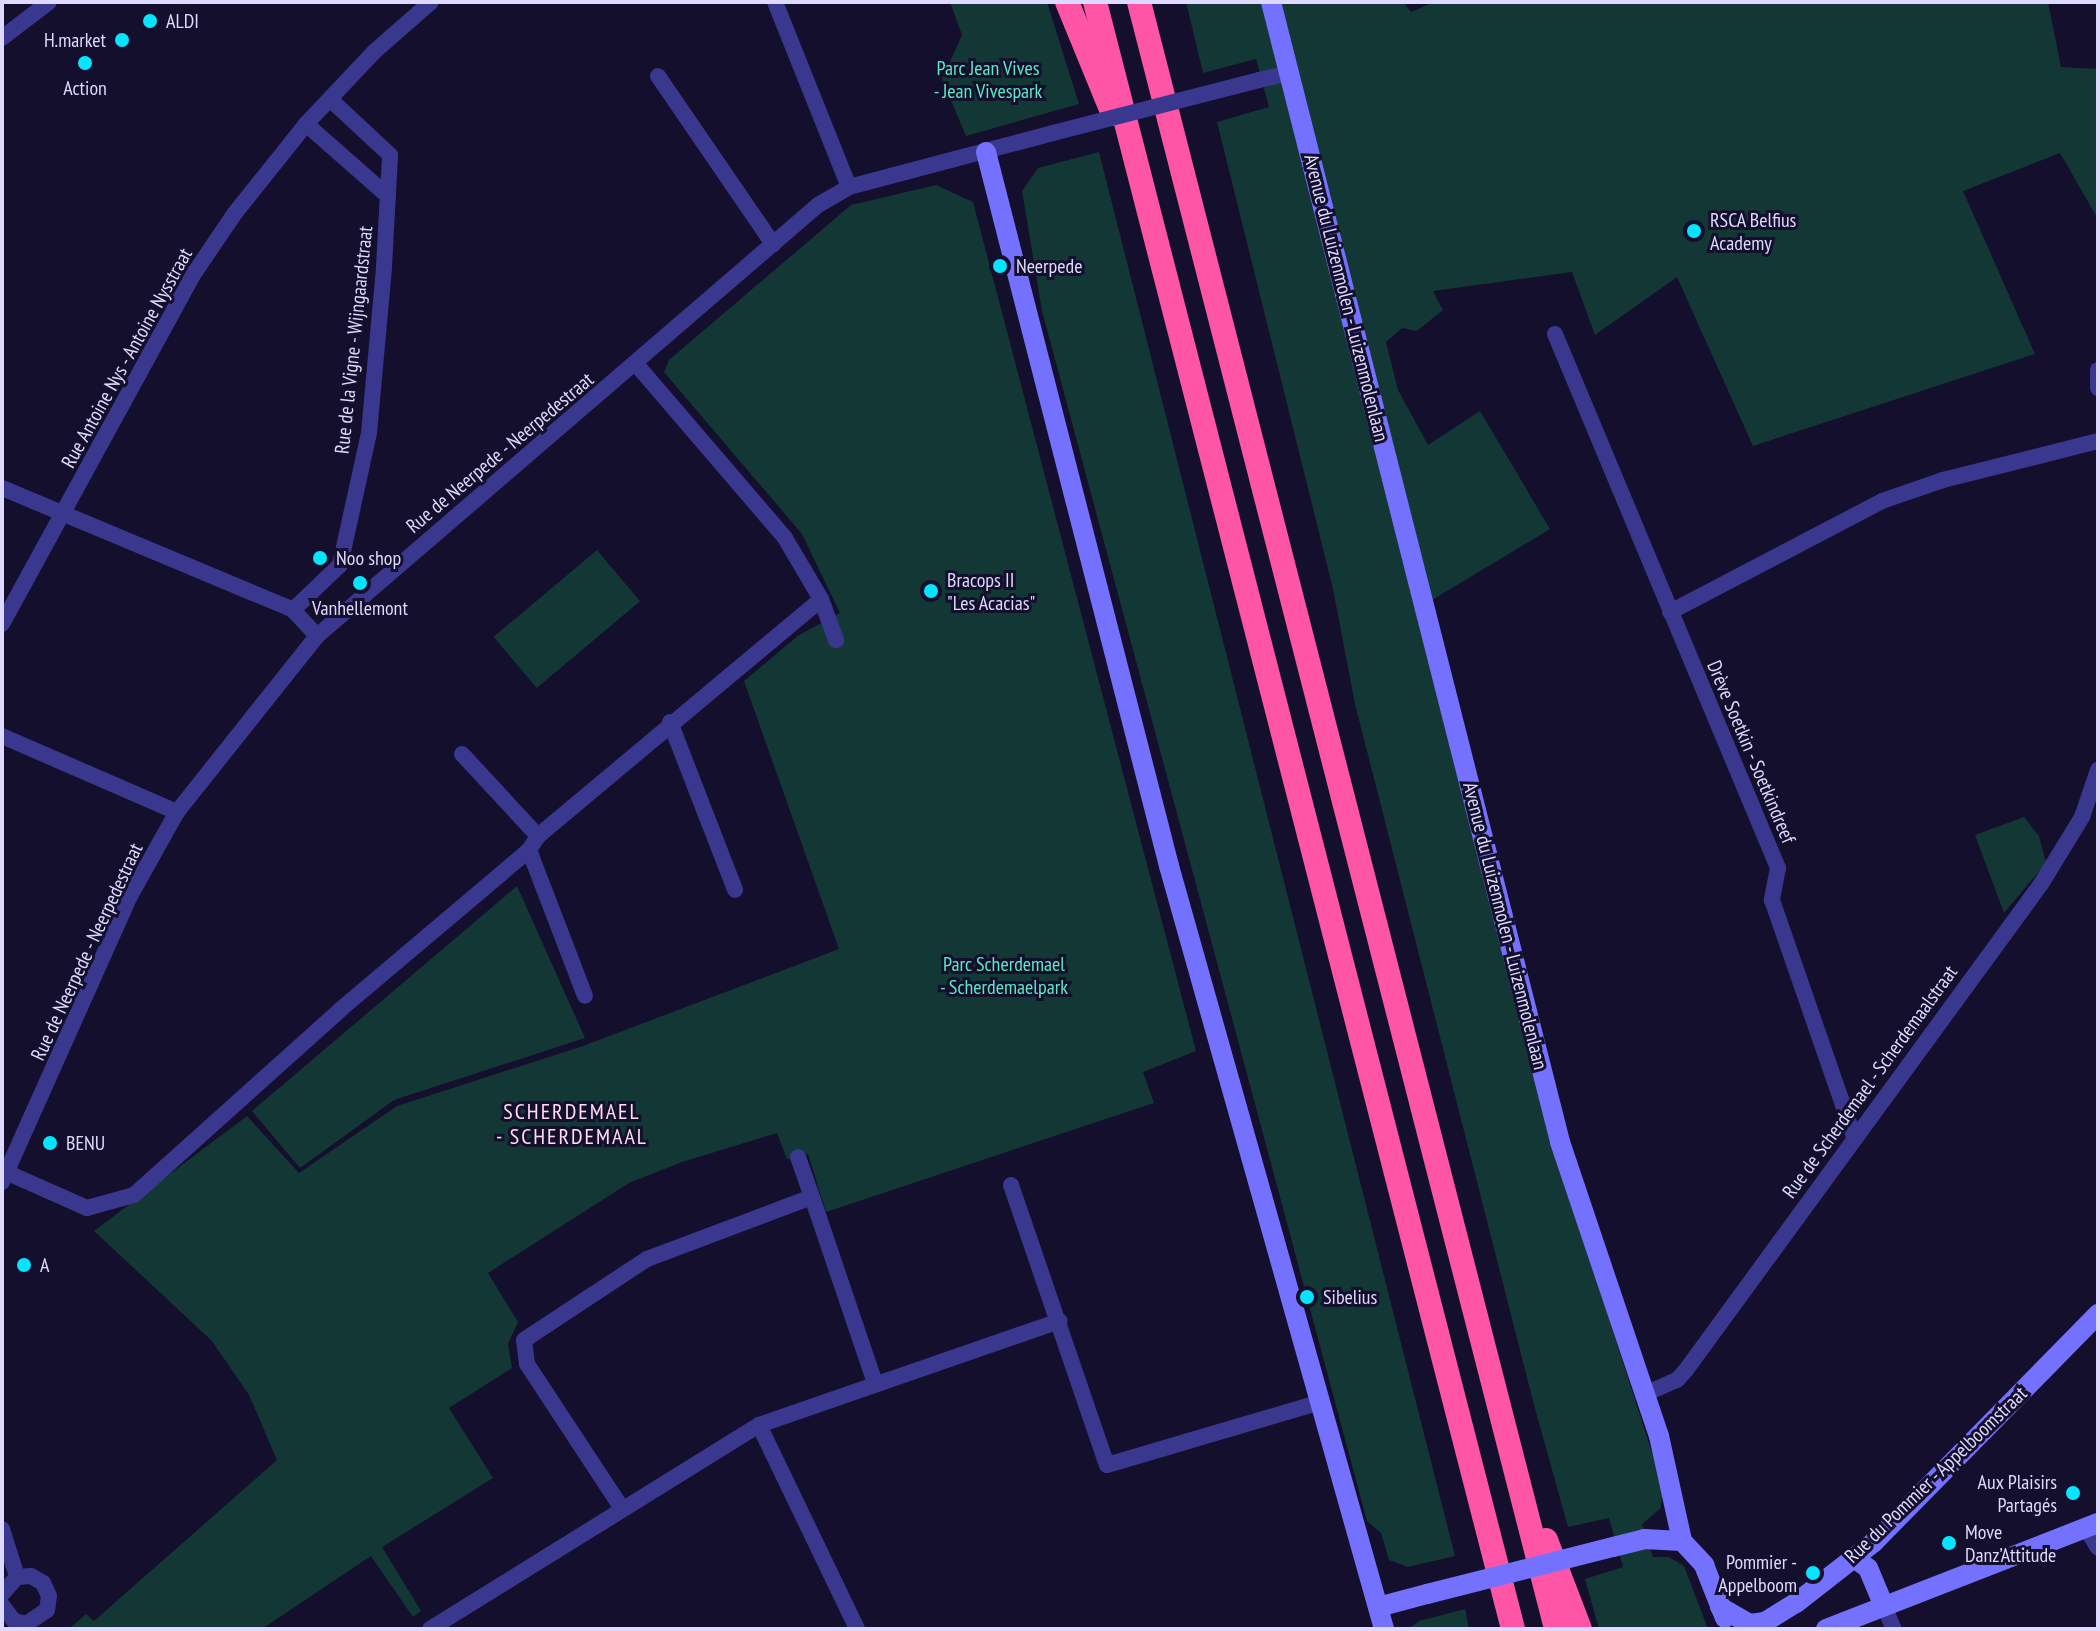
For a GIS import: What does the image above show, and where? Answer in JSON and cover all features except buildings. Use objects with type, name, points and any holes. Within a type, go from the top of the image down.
[{"type":"highway","points":[[1067,2],[1090,67],[1134,157]]},
{"type":"highway","points":[[1095,2],[1508,1624]]},
{"type":"highway","points":[[1139,2],[1556,1629]]},
{"type":"highway","points":[[1150,2],[1157,69]]},
{"type":"highway","points":[[1511,1453],[1580,1629]]},
{"type":"street","points":[[2,38],[49,2]]},
{"type":"street","name":"Rue Antoine Nys - Antoine Nysstraat","points":[[2,624],[195,272],[306,124],[431,2]]},
{"type":"street","points":[[775,2],[849,187]]},
{"type":"street","name":"Avenue du Luizenmolen - Luizenmolenlaan","points":[[1271,2],[1560,1142],[1667,1465],[1682,1541]]},
{"type":"street","name":"Rue de Neerpede - Neerpedestraat","points":[[5,1177],[130,896],[177,812],[317,636],[773,244],[849,187],[1289,73]]},
{"type":"street","points":[[658,76],[773,244]]},
{"type":"street","name":"Rue de la Vigne - Wijngaardstraat","points":[[293,610],[340,565],[369,433],[388,196],[390,155],[330,99]]},
{"type":"street","points":[[306,124],[388,196]]},
{"type":"street","points":[[986,152],[1166,855],[1384,1629]]},
{"type":"street","name":"Drève Soetkin - Soetkindreef","points":[[1555,334],[1778,868],[1772,900],[1854,1137]]},
{"type":"street","points":[[636,364],[785,538],[821,599],[836,640]]},
{"type":"street","points":[[2098,370],[2098,388]]},
{"type":"street","points":[[1670,612],[1882,501],[1943,480],[2098,441]]},
{"type":"street","points":[[2,488],[293,610],[317,636]]},
{"type":"street","points":[[5,1177],[87,1208],[134,1195],[341,1009],[670,722],[821,599]]},
{"type":"street","points":[[670,722],[735,890]]},
{"type":"street","points":[[2,736],[177,812]]},
{"type":"street","points":[[462,754],[533,843],[585,996]]},
{"type":"street","name":"Rue de Scherdemael - Scherdemaalstraat","points":[[1645,1394],[1677,1380],[1686,1370],[2041,884],[2082,817],[2098,770]]},
{"type":"street","points":[[798,1157],[875,1383]]},
{"type":"street","points":[[1011,1185],[1107,1465],[1321,1402]]},
{"type":"street","points":[[621,1507],[527,1364],[524,1340],[647,1259],[812,1197]]},
{"type":"street","name":"Rue du Pommier - Appelboomstraat","points":[[1720,1607],[1736,1621],[1765,1622],[1854,1558],[2098,1314]]},
{"type":"street","points":[[430,1629],[621,1507],[759,1425],[1060,1321]]},
{"type":"street","points":[[759,1425],[857,1629]]},
{"type":"street","points":[[1826,1629],[2092,1525],[2098,1548]]},
{"type":"street","points":[[2,1529],[17,1577]]},
{"type":"street","points":[[1378,1607],[1644,1539],[1682,1541],[1704,1565],[1730,1629]]},
{"type":"street","points":[[1854,1558],[1868,1568],[1894,1629]]},
{"type":"street","points":[[2,1594],[17,1577],[31,1576],[43,1583],[49,1596],[47,1610],[26,1624],[3,1610]]},
{"type":"green space","name":"Parc Jean Vives - Jean Vivespark","points":[[950,2],[1047,2],[1079,104],[966,136],[942,79],[962,35]]},
{"type":"green space","points":[[1186,2],[1403,2],[1411,12],[1434,2],[2048,2],[2061,67],[2098,69],[2098,219],[2060,153],[1963,191],[2035,354],[1753,446],[1677,277],[1595,335],[1572,272],[1433,291],[1443,310],[1417,331],[1402,328],[1386,342],[1398,390],[1428,445],[1480,411],[1550,529],[1417,609],[1560,1166],[1663,1487],[1661,1508],[1642,1524],[1653,1557],[1669,1557],[1684,1566],[1708,1629],[1599,1629],[1585,1579],[1623,1567],[1609,1518],[1568,1527],[1355,704],[1333,589],[1217,122],[1269,107],[1256,59],[1203,73]]},
{"type":"green space","points":[[1099,152],[1455,1556],[1408,1567],[1389,1560],[1381,1533],[1367,1521],[1042,311],[1022,191],[1038,168]]},
{"type":"green space","name":"Parc Scherdemael - Scherdemaelpark","points":[[936,185],[973,202],[1196,1051],[1143,1072],[1154,1103],[826,1212],[808,1154],[787,1159],[777,1133],[682,1162],[629,1183],[488,1273],[518,1322],[508,1344],[512,1368],[449,1408],[493,1478],[382,1547],[421,1611],[413,1617],[371,1556],[262,1629],[69,1629],[86,1614],[94,1621],[277,1460],[249,1395],[212,1341],[94,1231],[247,1116],[299,1173],[397,1106],[583,1046],[839,949],[744,681],[799,635],[840,613],[802,534],[664,372],[669,360],[851,205]]},
{"type":"green space","points":[[597,550],[640,601],[537,688],[494,637]]},
{"type":"green space","points":[[2024,817],[2039,836],[2046,863],[2004,913],[1975,835]]},
{"type":"green space","points":[[517,886],[585,1038],[394,1100],[300,1168],[252,1111]]},
{"type":"green space","points":[[1465,1609],[1469,1629],[1408,1629],[1419,1621]]},
{"type":"place","name":"ALDI","points":[[150,21]]},
{"type":"place","name":"H.market","points":[[122,40]]},
{"type":"place","name":"Action","points":[[85,63]]},
{"type":"place","name":"RSCA Belfius Academy","points":[[1694,231]]},
{"type":"place","name":"Neerpede","points":[[1000,266]]},
{"type":"place","name":"Noo shop","points":[[320,558]]},
{"type":"place","name":"Vanhellemont","points":[[360,583]]},
{"type":"place","name":"Bracops II \"Les Acacias\"","points":[[931,591]]},
{"type":"place","name":"BENU","points":[[50,1143]]},
{"type":"place","name":"A","points":[[24,1265]]},
{"type":"place","name":"Sibelius","points":[[1307,1297]]},
{"type":"place","name":"Aux Plaisirs Partagés","points":[[2073,1493]]},
{"type":"place","name":"Move Danz’Attitude","points":[[1949,1543]]},
{"type":"place","name":"Pommier - Appelboom","points":[[1813,1573]]},
{"type":"district","name":"SCHERDEMAEL - SCHERDEMAAL","points":[[572,1124]]}]
